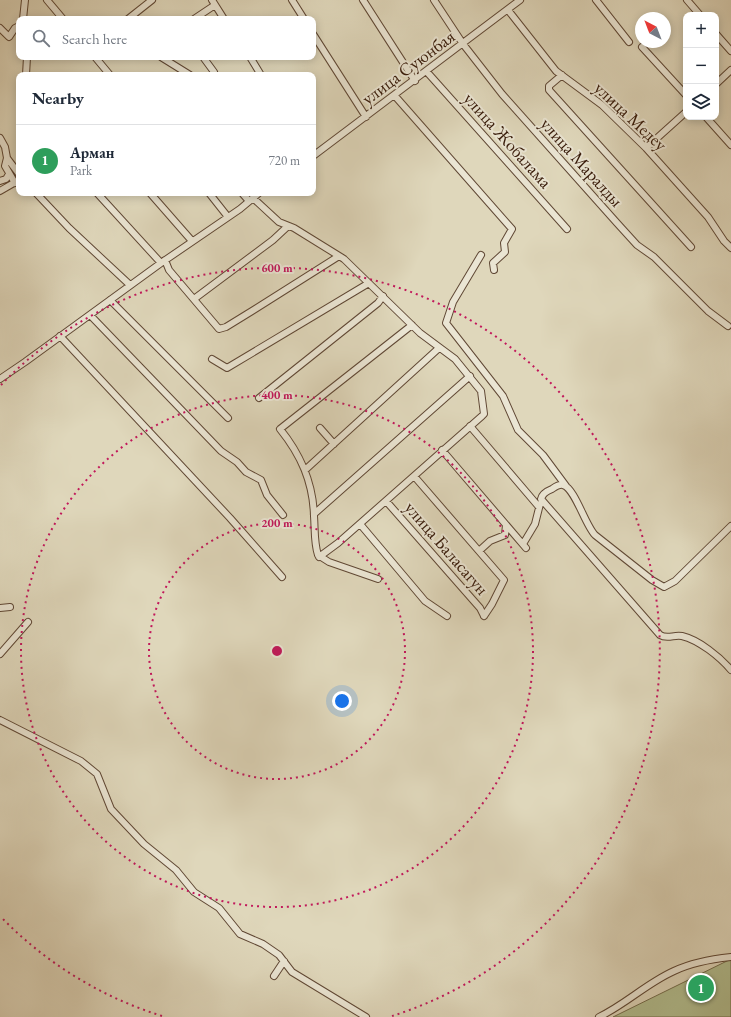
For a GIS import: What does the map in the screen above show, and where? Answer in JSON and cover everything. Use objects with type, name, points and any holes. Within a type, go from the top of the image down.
[{"type":"street","points":[[23,16],[25,0]]},
{"type":"street","points":[[47,0],[60,16]]},
{"type":"street","points":[[132,16],[152,0]]},
{"type":"street","points":[[292,0],[302,16]]},
{"type":"street","points":[[363,0],[415,81]]},
{"type":"street","name":"улица Маралды","points":[[434,0],[463,44],[502,94],[631,239],[654,257],[708,312],[728,326]]},
{"type":"street","points":[[596,0],[629,42]]},
{"type":"street","points":[[687,0],[697,12]]},
{"type":"street","name":"улица Суюнбая","points":[[316,154],[427,72],[508,10],[517,1]]},
{"type":"street","points":[[197,16],[213,2],[222,16]]},
{"type":"street","name":"улица Медеу","points":[[508,10],[543,56],[562,75],[602,105],[646,148],[708,217],[724,241],[731,248]]},
{"type":"street","points":[[0,28],[9,37],[16,28]]},
{"type":"street","points":[[719,37],[731,50]]},
{"type":"street","points":[[316,39],[366,117]]},
{"type":"street","points":[[644,48],[683,92]]},
{"type":"street","points":[[26,60],[26,72]]},
{"type":"street","points":[[98,60],[108,72]]},
{"type":"street","points":[[166,60],[185,72]]},
{"type":"street","points":[[205,60],[213,72]]},
{"type":"street","points":[[252,60],[259,72]]},
{"type":"street","points":[[719,81],[731,70]]},
{"type":"street","name":"улица Жобалама","points":[[427,72],[566,229]]},
{"type":"street","points":[[562,75],[549,86],[549,90],[691,247]]},
{"type":"street","points":[[395,96],[512,229],[504,243],[505,252],[493,263],[494,270]]},
{"type":"street","points":[[646,148],[683,115]]},
{"type":"street","points":[[709,120],[731,145]]},
{"type":"street","points":[[0,138],[5,147],[7,158],[5,166],[9,174],[16,180]]},
{"type":"street","points":[[7,158],[16,170]]},
{"type":"street","points":[[0,181],[6,179],[9,174]]},
{"type":"street","points":[[0,190],[16,182]]},
{"type":"street","points":[[39,196],[69,228],[130,285]]},
{"type":"street","points":[[100,196],[163,261],[219,328],[226,326],[328,265],[339,256]]},
{"type":"street","points":[[153,196],[192,241]]},
{"type":"street","points":[[211,196],[228,217]]},
{"type":"street","points":[[246,196],[279,222],[339,256],[412,325],[439,348],[455,359],[481,391],[485,411],[484,414],[360,524],[319,556]]},
{"type":"street","points":[[0,378],[25,362],[163,261],[228,217],[255,196]]},
{"type":"street","points":[[194,299],[264,248],[288,226]]},
{"type":"street","points":[[480,255],[452,302],[446,323],[503,396],[518,430],[543,455],[571,492],[588,526],[595,535],[661,587],[668,586],[675,581],[731,526]]},
{"type":"street","points":[[212,359],[228,368],[369,283]]},
{"type":"street","points":[[259,398],[378,304],[383,296]]},
{"type":"street","points":[[110,300],[228,418]]},
{"type":"street","points":[[90,315],[221,451],[237,462],[246,472],[261,480],[267,495],[283,515]]},
{"type":"street","points":[[319,556],[315,541],[312,488],[305,470],[280,427],[412,325]]},
{"type":"street","points":[[60,336],[230,518],[282,577]]},
{"type":"street","points":[[305,470],[439,348]]},
{"type":"street","points":[[314,514],[470,376]]},
{"type":"street","points":[[470,426],[539,507]]},
{"type":"street","points":[[320,428],[334,444]]},
{"type":"street","points":[[325,434],[340,439]]},
{"type":"street","points":[[442,450],[524,546],[532,532],[540,499],[551,489],[560,485],[566,486]]},
{"type":"street","points":[[551,489],[555,472]]},
{"type":"street","points":[[414,476],[479,551],[490,541],[505,535],[506,525]]},
{"type":"street","points":[[540,499],[660,635],[666,638],[682,636],[690,639],[720,656],[731,670]]},
{"type":"street","name":"улица Баласагун","points":[[386,500],[480,608],[484,616],[504,580],[479,551]]},
{"type":"street","points":[[360,524],[425,601],[447,616]]},
{"type":"street","points":[[319,556],[351,570],[378,579]]},
{"type":"street","points":[[0,608],[10,607]]},
{"type":"street","points":[[0,654],[28,622]]},
{"type":"street","points":[[0,720],[81,761],[94,770],[102,785],[111,809],[144,844],[176,870],[194,892],[222,910],[240,934],[263,944],[279,955],[292,972],[366,1017]]},
{"type":"street","points":[[599,1017],[618,1008],[674,971],[692,964],[731,957]]},
{"type":"street","points":[[274,976],[284,961]]},
{"type":"green space","points":[[731,959],[731,1017],[613,1017]]},
{"type":"place","name":"Арман","points":[[701,988]]}]
